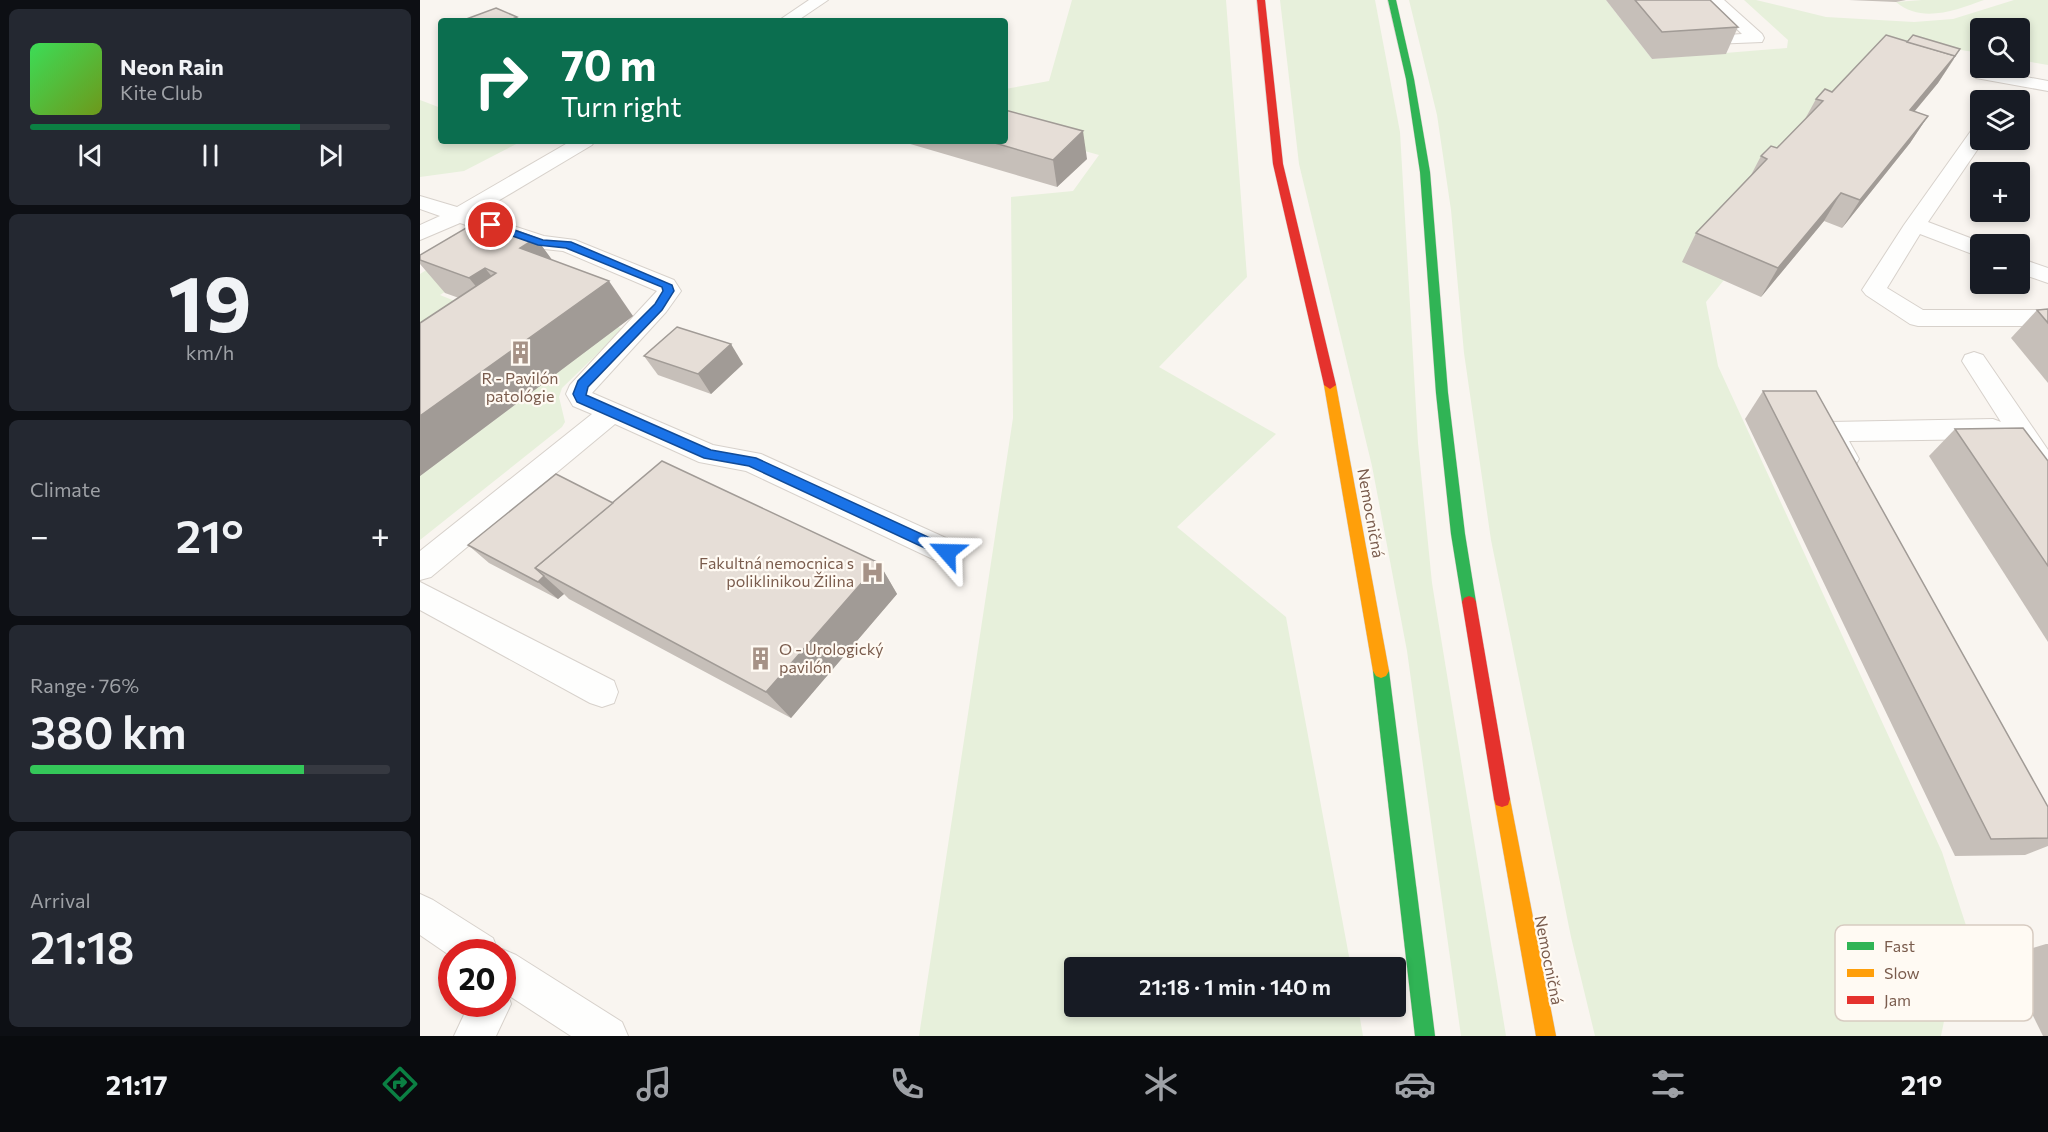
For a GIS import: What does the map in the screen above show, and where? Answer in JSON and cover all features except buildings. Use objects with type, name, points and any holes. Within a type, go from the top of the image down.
[{"type":"main road","name":"Nemocničná","points":[[1262,0],[1269,94],[1278,164],[1333,398],[1378,649],[1425,1036]]},
{"type":"main road","name":"Nemocničná","points":[[1392,0],[1410,79],[1425,172],[1442,393],[1458,534],[1487,716],[1546,1036]]},
{"type":"lane","points":[[791,18],[820,0]]},
{"type":"lane","points":[[1715,0],[1755,38],[1718,40]]},
{"type":"lane","points":[[2004,78],[2048,86]]},
{"type":"lane","points":[[420,233],[457,216],[580,144]]},
{"type":"lane","points":[[1970,146],[1915,225],[1874,290],[1918,318],[2048,318]]},
{"type":"lane","points":[[420,202],[542,243],[567,245],[666,285],[669,291],[658,307],[579,389],[582,399],[709,455],[751,461],[947,552]]},
{"type":"lane","points":[[420,244],[457,216]]},
{"type":"lane","points":[[1915,225],[1970,246]]},
{"type":"lane","points":[[2030,269],[2048,276]]},
{"type":"lane","points":[[1974,361],[2048,472]]},
{"type":"lane","points":[[420,568],[611,413]]},
{"type":"lane","points":[[1859,483],[1830,432],[2019,428]]},
{"type":"lane","points":[[420,595],[602,692]]},
{"type":"lane","points":[[420,913],[452,939]]},
{"type":"lane","points":[[516,986],[608,1036]]},
{"type":"lane","points":[[474,1036],[481,1017]]},
{"type":"green space","points":[[1072,0],[1226,0],[1247,277],[1159,367],[1276,434],[1177,527],[1286,617],[1349,957],[1064,957],[1064,1017],[1360,1017],[1363,1036],[919,1036],[1013,418],[1011,197],[1073,191],[1099,155],[1008,130],[1008,88],[1049,81]]},
{"type":"green space","points":[[1280,0],[1375,0],[1400,132],[1418,443],[1432,583],[1506,1036],[1461,1036],[1407,651],[1372,466],[1299,164]]},
{"type":"green space","points":[[1409,0],[1606,0],[1652,59],[1787,48],[1788,40],[1744,0],[1756,0],[1826,17],[1914,22],[1953,19],[2014,0],[2048,0],[2048,65],[2030,62],[2030,18],[1970,18],[1970,51],[1892,39],[1724,280],[1706,302],[1718,366],[1942,852],[1966,925],[1835,925],[1835,1021],[1944,1021],[1941,1036],[1595,1036],[1571,937],[1491,540],[1464,353],[1451,210],[1437,115]]},
{"type":"green space","points":[[1984,0],[1951,11],[1928,14],[1906,9],[1896,2]]},
{"type":"green space","points":[[420,100],[438,107],[438,144],[516,144],[464,171],[420,177]]},
{"type":"green space","points":[[475,240],[507,251],[440,295],[504,321],[420,380],[420,274]]},
{"type":"green space","points":[[618,327],[623,329],[562,388],[559,397],[565,422],[562,427],[420,540],[420,476]]},
{"type":"traffic: fast","points":[[1392,0],[1410,79],[1425,172],[1442,393],[1458,534],[1469,602]]},
{"type":"traffic: fast","points":[[1381,671],[1425,1036]]},
{"type":"traffic: slow","points":[[1330,385],[1381,671]]},
{"type":"traffic: slow","points":[[1502,799],[1546,1036]]},
{"type":"traffic: jam","points":[[1261,0],[1278,164],[1330,385]]},
{"type":"traffic: jam","points":[[1469,602],[1502,799]]},
{"type":"place","name":"R - Pavilón patológie","points":[[520,353]]},
{"type":"place","name":"Fakultná nemocnica s poliklinikou Žilina","points":[[872,572]]},
{"type":"place","name":"O - Urologický pavilón","points":[[761,658]]},
{"type":"route","points":[[491,225],[542,243],[567,245],[666,285],[669,291],[665,299],[579,389],[582,399],[709,455],[751,461],[947,552]]}]
